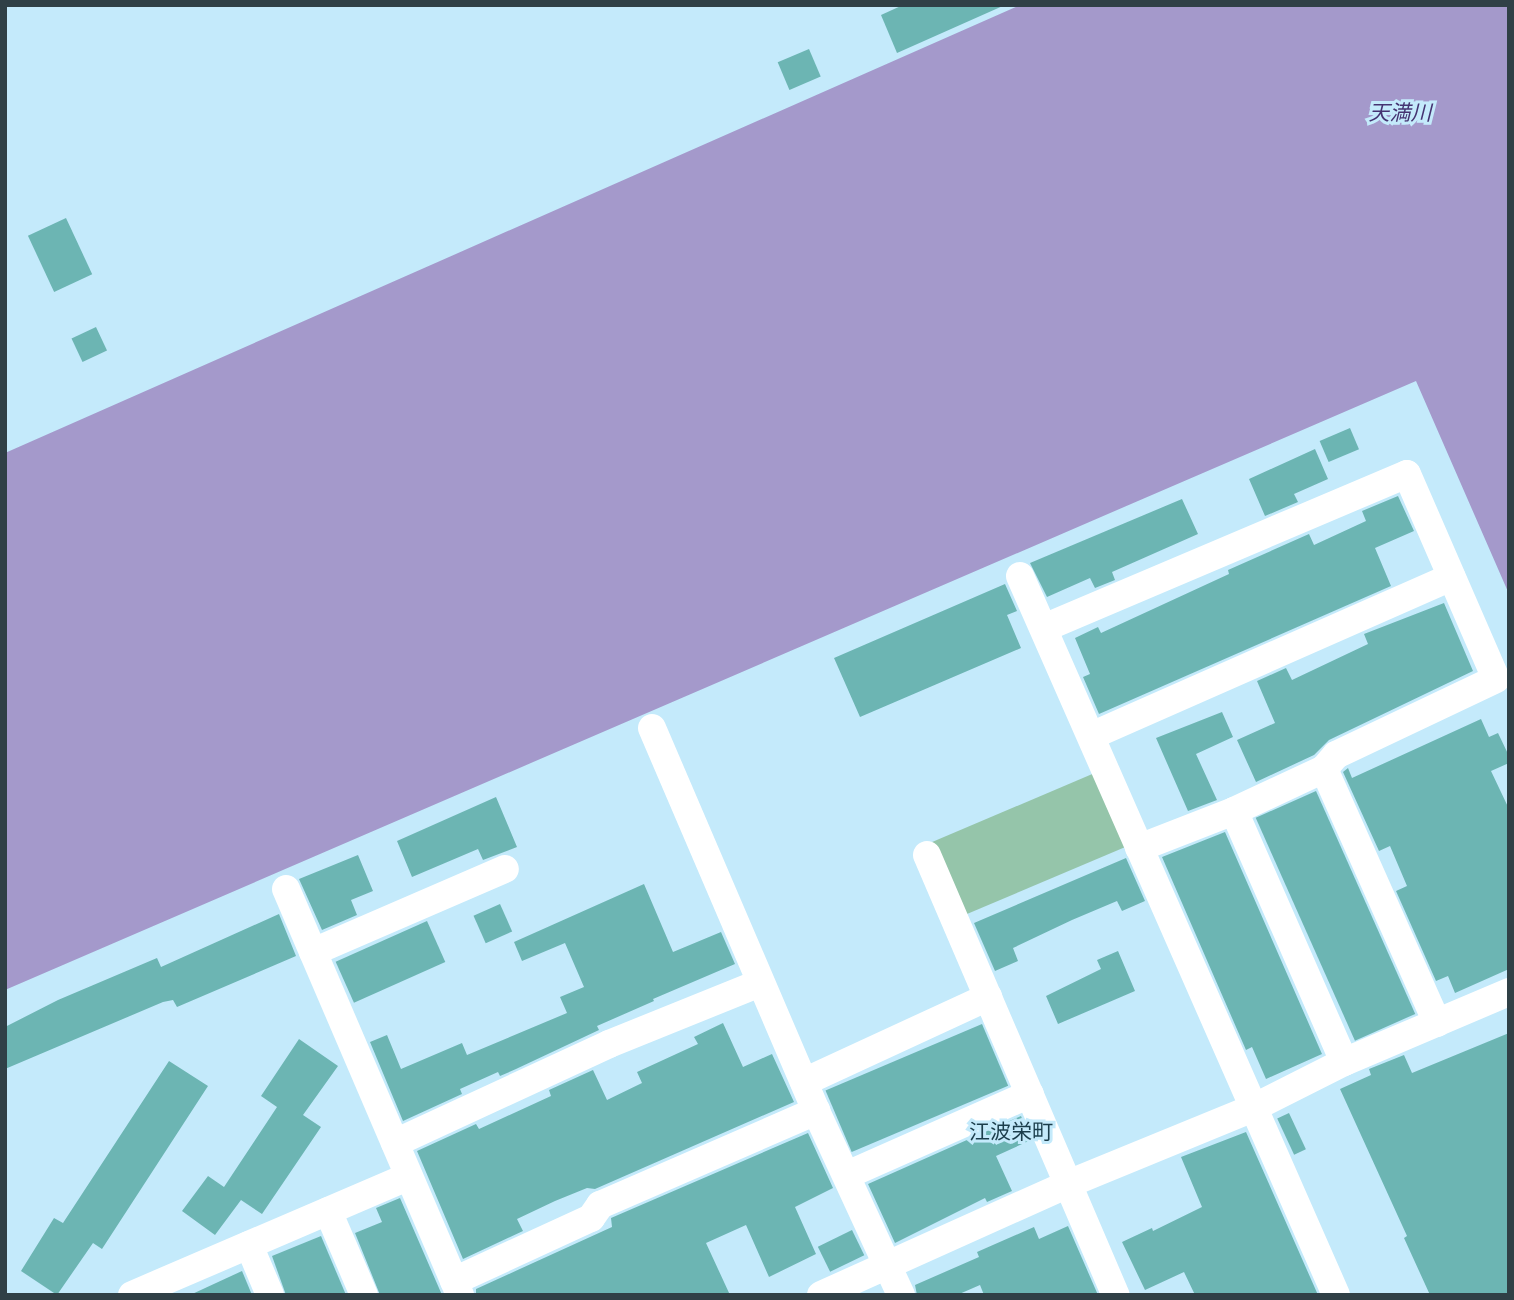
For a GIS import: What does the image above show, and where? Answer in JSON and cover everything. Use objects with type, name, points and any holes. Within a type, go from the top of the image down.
[{"type":"street","points":[[1044,628],[1408,474],[1496,679],[1336,755],[1324,769],[1234,811],[1139,848]]},
{"type":"street","points":[[1020,576],[1336,1295]]},
{"type":"street","points":[[1091,736],[1451,577]]},
{"type":"street","points":[[652,728],[816,1111],[848,1175],[901,1295]]},
{"type":"street","points":[[1324,769],[1437,1023]]},
{"type":"street","points":[[1234,811],[1344,1062]]},
{"type":"street","points":[[928,855],[1116,1295]]},
{"type":"street","points":[[313,952],[505,869]]},
{"type":"street","points":[[286,890],[457,1288],[591,1218],[600,1205],[816,1111]]},
{"type":"street","points":[[395,1143],[609,1044],[760,983]]},
{"type":"street","points":[[821,1295],[1068,1184],[1253,1108],[1344,1062],[1509,992]]},
{"type":"street","points":[[804,1082],[988,997]]},
{"type":"street","points":[[848,1175],[1030,1094]]},
{"type":"street","points":[[132,1295],[171,1287],[249,1245],[409,1176]]},
{"type":"street","points":[[328,1211],[364,1295]]},
{"type":"street","points":[[249,1245],[270,1295]]},
{"type":"green space","points":[[1097,772],[1128,846],[962,916],[930,843]]},
{"type":"water","name":"天満川","points":[[1020,5],[1509,5],[1509,594],[1416,381],[5,990],[5,453]]},
{"type":"building","points":[[903,5],[1005,5],[897,53],[881,15]]},
{"type":"building","points":[[809,49],[821,77],[789,90],[778,62]]},
{"type":"building","points":[[66,218],[92,274],[54,292],[28,236]]},
{"type":"building","points":[[96,327],[107,351],[83,362],[72,338]]},
{"type":"building","points":[[1350,428],[1359,449],[1329,462],[1320,441]]},
{"type":"building","points":[[1315,449],[1328,479],[1294,494],[1298,502],[1265,516],[1249,479]]},
{"type":"building","points":[[1398,496],[1414,531],[1375,548],[1391,586],[1099,714],[1083,677],[1090,674],[1075,638],[1098,627],[1101,633],[1229,574],[1228,570],[1309,534],[1314,545],[1366,521],[1362,511]]},
{"type":"building","points":[[1182,499],[1198,534],[1112,572],[1115,580],[1095,588],[1090,578],[1047,597],[1030,563]]},
{"type":"building","points":[[1005,584],[1017,611],[1007,615],[1021,648],[860,717],[834,658]]},
{"type":"building","points":[[1444,603],[1473,671],[1329,740],[1314,755],[1256,782],[1237,740],[1275,723],[1257,681],[1286,668],[1292,680],[1368,644],[1364,634]]},
{"type":"building","points":[[1222,712],[1233,737],[1196,754],[1217,800],[1188,811],[1156,738]]},
{"type":"building","points":[[1481,719],[1489,737],[1498,733],[1509,756],[1509,763],[1491,771],[1509,809],[1509,969],[1455,993],[1448,976],[1436,981],[1396,891],[1407,886],[1390,846],[1379,851],[1343,772],[1348,768],[1352,778]]},
{"type":"building","points":[[1316,791],[1415,1014],[1355,1041],[1256,818]]},
{"type":"building","points":[[496,797],[517,847],[483,860],[478,849],[412,877],[397,841]]},
{"type":"building","points":[[1225,832],[1322,1054],[1266,1079],[1252,1047],[1246,1050],[1162,857]]},
{"type":"building","points":[[358,855],[373,891],[351,900],[357,915],[322,930],[299,879]]},
{"type":"building","points":[[1126,858],[1145,901],[1122,911],[1117,901],[1072,920],[1013,948],[1018,961],[995,971],[974,923]]},
{"type":"building","points":[[644,884],[673,952],[721,932],[735,964],[653,999],[654,1001],[597,1026],[599,1030],[516,1069],[500,1076],[498,1072],[460,1089],[462,1094],[403,1121],[370,1042],[387,1035],[401,1069],[462,1043],[467,1055],[567,1013],[560,997],[584,987],[565,943],[522,961],[514,942]]},
{"type":"building","points":[[500,904],[512,931],[486,943],[474,916]]},
{"type":"building","points":[[279,914],[296,956],[177,1007],[173,1000],[163,1002],[5,1069],[5,1027],[58,1000],[157,958],[161,967]]},
{"type":"building","points":[[427,921],[445,962],[354,1003],[336,962]]},
{"type":"building","points":[[1118,951],[1135,991],[1058,1024],[1046,996],[1101,969],[1097,960]]},
{"type":"building","points":[[723,1023],[743,1067],[772,1054],[794,1102],[595,1189],[587,1188],[517,1219],[523,1231],[463,1259],[417,1151],[476,1124],[479,1129],[551,1096],[549,1090],[593,1070],[607,1100],[642,1083],[637,1072],[698,1044],[694,1037]]},
{"type":"building","points":[[982,1024],[1008,1086],[852,1152],[826,1090]]},
{"type":"building","points":[[1509,1033],[1509,1295],[1430,1295],[1404,1238],[1407,1236],[1340,1089],[1371,1075],[1369,1069],[1404,1055],[1412,1073]]},
{"type":"building","points":[[299,1039],[338,1066],[303,1115],[321,1127],[262,1214],[241,1200],[215,1235],[182,1211],[208,1176],[224,1187],[277,1107],[261,1096]]},
{"type":"building","points":[[169,1061],[208,1086],[102,1249],[93,1243],[57,1295],[21,1271],[54,1218],[63,1223]]},
{"type":"building","points":[[1289,1113],[1306,1149],[1294,1155],[1277,1118]]},
{"type":"building","points":[[1021,1116],[1031,1140],[996,1156],[1012,1191],[987,1202],[985,1198],[895,1243],[868,1184]]},
{"type":"building","points":[[1246,1132],[1318,1295],[1195,1295],[1184,1272],[1145,1290],[1122,1242],[1152,1228],[1153,1231],[1202,1207],[1181,1157]]},
{"type":"building","points":[[808,1133],[833,1188],[795,1207],[816,1254],[769,1277],[746,1225],[706,1243],[730,1295],[476,1295],[476,1289],[612,1227],[611,1218]]},
{"type":"building","points":[[400,1198],[442,1295],[380,1295],[355,1233],[382,1222],[376,1208]]},
{"type":"building","points":[[1068,1226],[1098,1295],[984,1295],[980,1285],[957,1295],[917,1295],[915,1285],[979,1257],[977,1252],[1034,1227],[1039,1239]]},
{"type":"building","points":[[852,1230],[864,1255],[830,1272],[818,1247]]},
{"type":"building","points":[[321,1236],[346,1295],[286,1295],[272,1256]]},
{"type":"building","points":[[242,1271],[252,1295],[190,1295]]},
{"type":"district","name":"江波栄町","points":[[1011,1132]]}]
